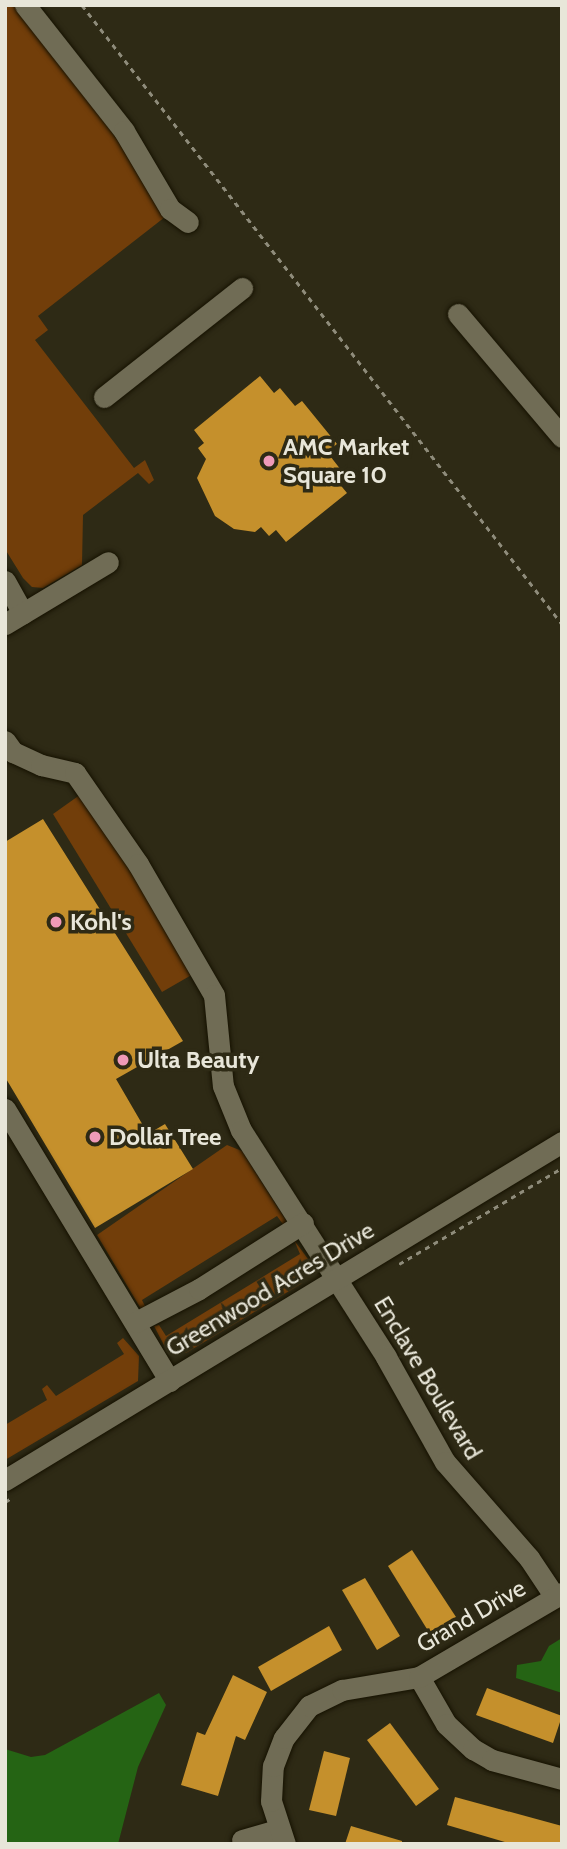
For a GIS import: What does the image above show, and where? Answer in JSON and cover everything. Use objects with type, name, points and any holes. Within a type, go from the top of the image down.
[{"type":"street","points":[[25,5],[124,131],[170,209],[188,222]]},
{"type":"street","points":[[103,397],[242,288]]},
{"type":"street","points":[[458,314],[562,437]]},
{"type":"street","points":[[5,581],[14,619],[108,562]]},
{"type":"street","name":"Enclave Boulevard","points":[[5,741],[13,752],[41,765],[75,773],[138,864],[214,995],[223,1086],[241,1130],[339,1281],[445,1462],[559,1595]]},
{"type":"street","points":[[5,1109],[170,1381]]},
{"type":"street","name":"Greenwood Acres Drive","points":[[5,1480],[339,1281],[461,1201],[562,1142]]},
{"type":"street","points":[[136,1322],[199,1289],[303,1223]]},
{"type":"street","name":"Grand Drive","points":[[281,1837],[271,1796],[274,1766],[284,1738],[309,1706],[342,1690],[419,1677],[559,1595]]},
{"type":"street","points":[[419,1677],[446,1724],[473,1749],[492,1760],[562,1779]]},
{"type":"street","points":[[242,1840],[281,1837]]},
{"type":"path","points":[[82,5],[562,624]]},
{"type":"path","points":[[393,1267],[562,1168]]},
{"type":"shaded area","points":[[5,5],[19,5],[178,223],[175,226],[165,217],[38,316],[48,330],[35,340],[134,468],[145,460],[154,480],[149,484],[138,473],[83,515],[82,565],[43,588],[32,587],[23,578],[5,549]]},
{"type":"shaded area","points":[[84,792],[195,973],[162,992],[53,814]]},
{"type":"shaded area","points":[[227,1145],[242,1151],[289,1225],[285,1227],[277,1216],[142,1300],[146,1308],[141,1309],[97,1235]]},
{"type":"shaded area","points":[[294,1240],[308,1259],[308,1274],[301,1284],[186,1353],[165,1347],[154,1326],[159,1325],[166,1336],[300,1254]]},
{"type":"shaded area","points":[[123,1338],[139,1356],[138,1381],[5,1460],[5,1425],[47,1400],[42,1389],[47,1385],[56,1396],[124,1354],[117,1343]]},
{"type":"shaded area","points":[[562,1638],[562,1693],[516,1678],[517,1665],[541,1661],[549,1646]]},
{"type":"shaded area","points":[[159,1693],[166,1705],[138,1767],[118,1844],[5,1844],[5,1749],[31,1757],[45,1755]]},
{"type":"building","name":"AMC Market Square 10","points":[[260,376],[274,393],[280,388],[295,406],[302,401],[337,444],[327,452],[341,470],[333,476],[347,493],[286,542],[276,530],[269,536],[261,527],[255,532],[234,529],[215,516],[197,478],[206,459],[198,448],[204,443],[194,430]]},
{"type":"building","points":[[43,819],[183,1041],[116,1079],[148,1134],[165,1124],[193,1169],[95,1228],[5,1077],[5,842]]},
{"type":"building","points":[[412,1550],[456,1617],[430,1634],[388,1566]]},
{"type":"building","points":[[365,1578],[400,1636],[377,1650],[342,1590]]},
{"type":"building","points":[[329,1626],[342,1650],[271,1691],[258,1667]]},
{"type":"building","points":[[233,1675],[267,1692],[245,1740],[236,1736],[218,1796],[181,1785],[197,1732],[205,1735]]},
{"type":"building","points":[[487,1688],[562,1716],[553,1743],[476,1715]]},
{"type":"building","points":[[390,1723],[439,1789],[416,1806],[367,1740]]},
{"type":"building","points":[[324,1751],[350,1758],[336,1816],[309,1810]]},
{"type":"building","points":[[455,1797],[562,1826],[562,1844],[512,1844],[447,1825]]},
{"type":"building","points":[[351,1826],[402,1841],[402,1844],[345,1844]]},
{"type":"place","name":"AMC Market Square 10","points":[[269,461]]},
{"type":"place","name":"Kohl's","points":[[56,922]]},
{"type":"place","name":"Ulta Beauty","points":[[123,1060]]},
{"type":"place","name":"Dollar Tree","points":[[95,1137]]}]
